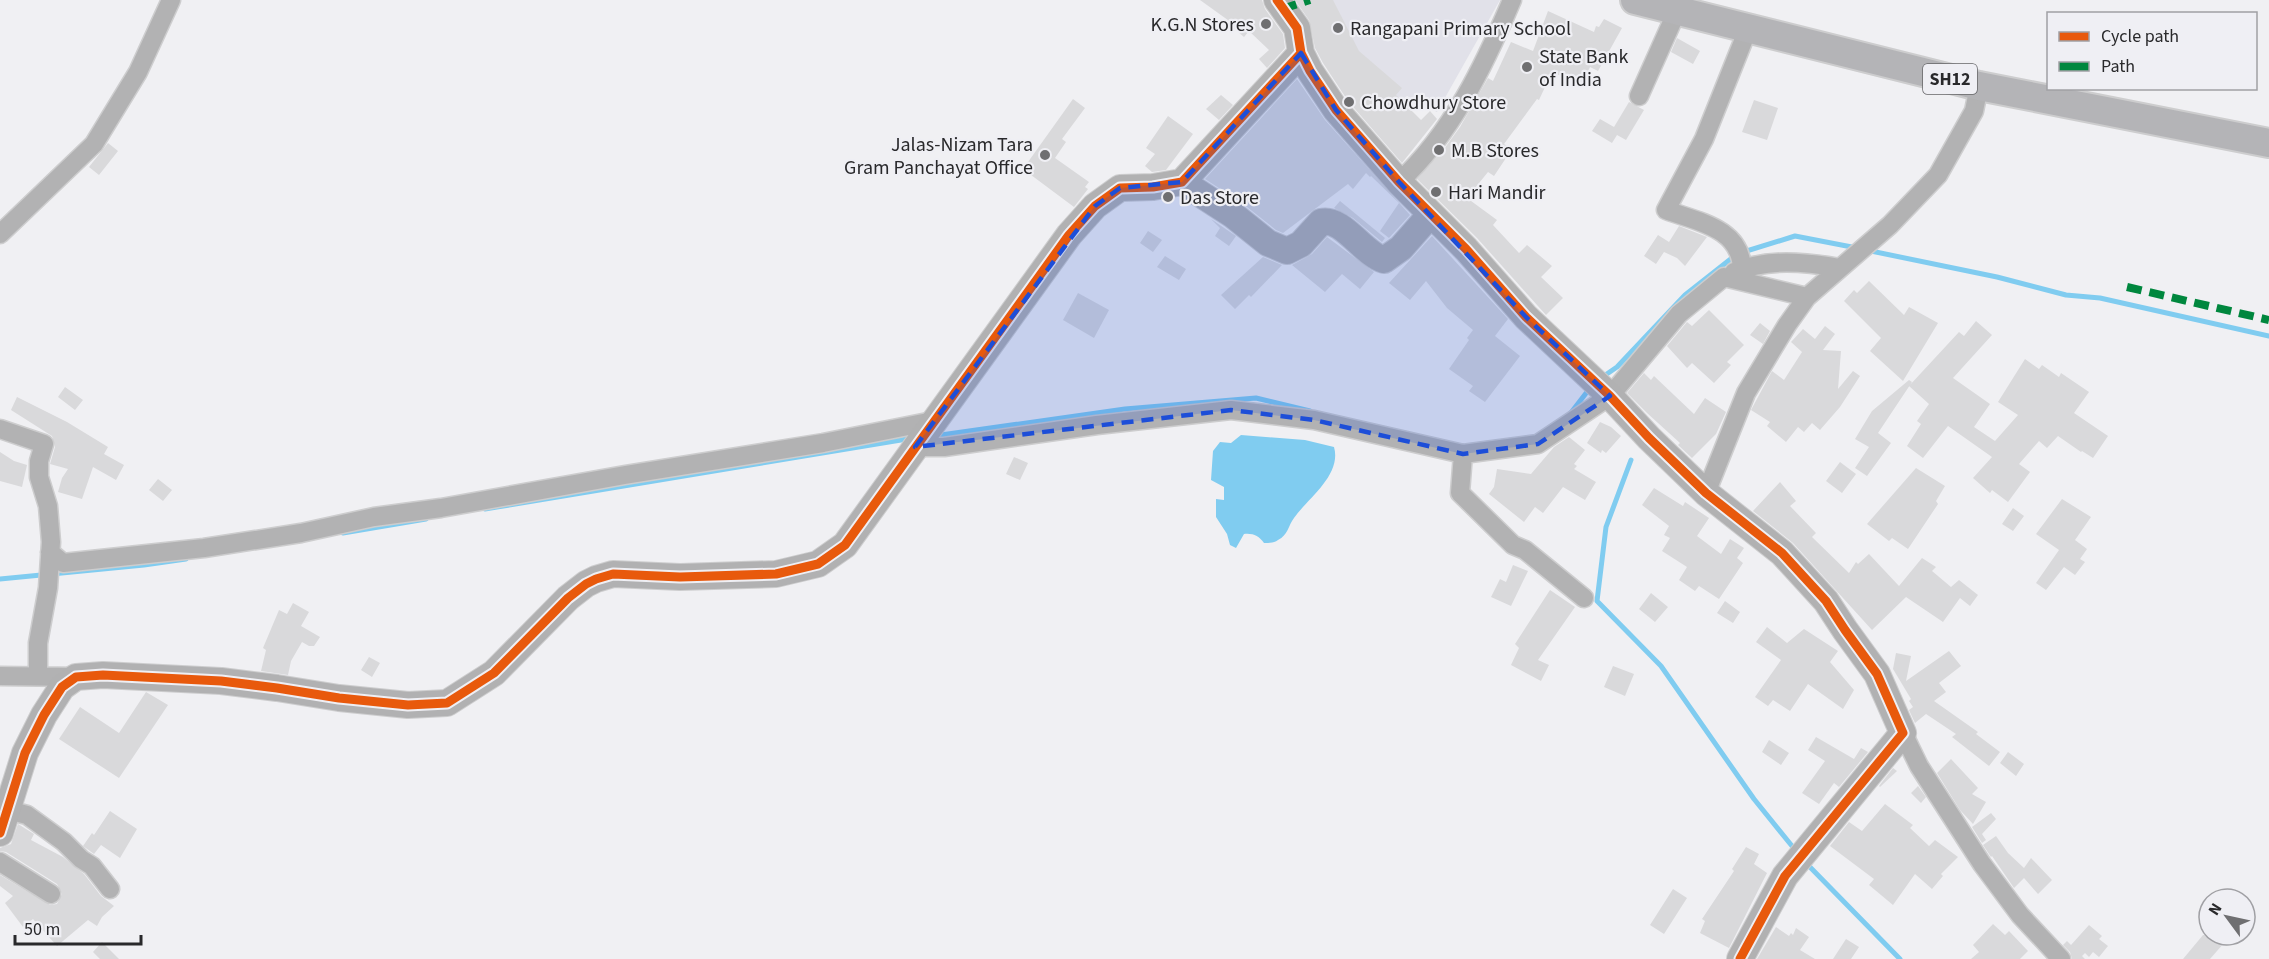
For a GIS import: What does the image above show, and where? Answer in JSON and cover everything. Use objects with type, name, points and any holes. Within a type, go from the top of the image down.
[{"type":"main road","name":"SH12","points":[[1635,0],[1979,86],[2269,143]]},
{"type":"street","points":[[0,234],[94,144],[138,72],[171,0]]},
{"type":"street","points":[[1277,0],[1297,28],[1300,53],[1336,110],[1399,182],[1466,249],[1526,317],[1610,396],[1649,438],[1706,493],[1782,553],[1826,601],[1877,674],[1919,766],[1982,864],[2020,915],[2061,959]]},
{"type":"street","points":[[1399,182],[1438,141],[1456,114],[1512,0]]},
{"type":"street","points":[[1639,96],[1677,11]]},
{"type":"street","points":[[1740,258],[1725,233],[1666,210],[1704,139],[1748,28]]},
{"type":"street","points":[[0,676],[103,675],[221,681],[339,698],[408,705],[447,703],[494,673],[568,598],[596,579],[613,574],[680,577],[776,574],[818,564],[845,545],[1070,235],[1095,206],[1120,188],[1161,186],[1182,182],[1300,53]]},
{"type":"street","points":[[1706,493],[1746,393],[1807,297],[1872,241],[1938,175],[1974,111],[1979,86]]},
{"type":"street","points":[[1182,182],[1233,214],[1268,243],[1287,251],[1301,244],[1321,222],[1330,221],[1348,233],[1372,255],[1384,260],[1401,249],[1430,215]]},
{"type":"street","points":[[1740,258],[1806,262],[1840,268]]},
{"type":"street","points":[[915,447],[944,447],[1097,425],[1231,410],[1314,420],[1463,454],[1538,444],[1610,396],[1678,314],[1724,277],[1740,258]]},
{"type":"street","points":[[1724,277],[1807,297]]},
{"type":"street","points":[[49,557],[63,563],[215,546],[301,533],[374,517],[452,506],[823,443],[933,421]]},
{"type":"street","points":[[0,429],[44,444],[39,461],[39,477],[48,506],[49,557],[48,588],[38,643],[38,676]]},
{"type":"street","points":[[1463,454],[1460,492],[1513,545],[1525,550],[1584,598]]},
{"type":"street","points":[[4,822],[25,753],[62,687],[76,677]]},
{"type":"street","points":[[1740,959],[1785,876],[1903,733]]},
{"type":"street","points":[[4,822],[27,815],[92,866],[110,889]]},
{"type":"street","points":[[0,862],[51,894]]},
{"type":"highlighted area","points":[[1301,53],[1336,110],[1399,182],[1526,317],[1610,396],[1538,444],[1463,454],[1314,420],[1231,410],[915,447],[1095,206],[1120,188],[1182,182]]},
{"type":"shaded area","points":[[1320,0],[1500,0],[1437,112],[1407,96],[1395,110]]},
{"type":"water","points":[[1241,435],[1305,440],[1334,447],[1335,457],[1329,476],[1294,518],[1281,538],[1264,543],[1260,538],[1244,534],[1236,548],[1230,545],[1227,534],[1216,517],[1216,499],[1224,500],[1224,487],[1211,480],[1213,451],[1220,442],[1231,443]]},
{"type":"building","points":[[1200,0],[1262,0],[1265,9],[1283,34],[1285,48],[1267,68],[1259,59],[1269,50],[1249,31],[1244,37],[1230,25],[1232,23]]},
{"type":"building","points":[[1295,0],[1333,0],[1359,51],[1402,88],[1396,95],[1421,120],[1430,111],[1437,119],[1402,163],[1348,101],[1323,63],[1315,48],[1309,20]]},
{"type":"building","points":[[1548,11],[1594,32],[1596,26],[1599,27],[1604,19],[1622,28],[1598,71],[1590,67],[1582,85],[1552,72],[1539,100],[1537,99],[1504,144],[1512,149],[1494,176],[1488,172],[1467,198],[1497,220],[1493,225],[1519,253],[1527,245],[1552,266],[1541,277],[1563,298],[1546,315],[1477,238],[1417,179],[1460,127],[1488,78],[1493,81],[1511,42],[1533,51]]},
{"type":"building","points":[[1677,38],[1700,51],[1693,64],[1671,52]]},
{"type":"building","points":[[1297,79],[1325,120],[1410,215],[1389,238],[1380,231],[1399,203],[1366,173],[1353,189],[1348,184],[1283,233],[1205,179]]},
{"type":"building","points":[[1221,95],[1233,105],[1219,120],[1206,109]]},
{"type":"building","points":[[1073,99],[1085,108],[1062,139],[1066,142],[1055,158],[1089,182],[1085,187],[1088,189],[1074,207],[1023,169]]},
{"type":"building","points":[[1754,100],[1778,108],[1767,140],[1742,132]]},
{"type":"building","points":[[1629,102],[1644,110],[1626,140],[1617,135],[1612,143],[1592,131],[1600,119],[1614,127]]},
{"type":"building","points":[[1168,116],[1193,134],[1166,170],[1152,172],[1145,166],[1155,154],[1146,148]]},
{"type":"building","points":[[108,143],[118,151],[99,175],[89,167]]},
{"type":"building","points":[[1340,201],[1385,238],[1382,242],[1353,218],[1334,208]]},
{"type":"building","points":[[1211,219],[1236,236],[1229,246],[1215,236],[1220,228]]},
{"type":"building","points":[[1679,226],[1707,237],[1685,266],[1677,258],[1664,252],[1656,264],[1644,256],[1658,235],[1669,242]]},
{"type":"building","points":[[1148,231],[1162,240],[1153,252],[1140,243]]},
{"type":"building","points":[[1432,236],[1508,319],[1495,336],[1520,356],[1485,402],[1469,391],[1473,386],[1449,369],[1469,340],[1467,338],[1473,330],[1447,308],[1426,281],[1410,300],[1389,283]]},
{"type":"building","points":[[1327,237],[1374,272],[1360,289],[1342,274],[1325,292],[1292,265],[1312,254]]},
{"type":"building","points":[[1165,256],[1186,269],[1179,280],[1157,267]]},
{"type":"building","points":[[1263,257],[1282,265],[1251,297],[1249,295],[1235,309],[1221,295]]},
{"type":"building","points":[[1869,281],[1904,315],[1909,307],[1938,323],[1903,381],[1870,351],[1881,338],[1844,301],[1854,290],[1857,293]]},
{"type":"building","points":[[1078,293],[1109,310],[1094,338],[1063,320]]},
{"type":"building","points":[[1709,310],[1744,345],[1727,362],[1731,365],[1714,383],[1692,363],[1687,368],[1667,346],[1687,322],[1692,326]]},
{"type":"building","points":[[1976,321],[1992,335],[1953,378],[1990,404],[1974,427],[1995,441],[2018,415],[1998,402],[2025,359],[2039,369],[2042,365],[2059,377],[2061,373],[2089,392],[2074,413],[2108,436],[2093,458],[2058,436],[2047,448],[2039,441],[2019,464],[2030,472],[2008,502],[1992,490],[1990,493],[1973,478],[1992,457],[1948,426],[1923,458],[1907,446],[1921,424],[1917,421],[1929,404],[1909,386],[1959,332],[1964,336]]},
{"type":"building","points":[[1760,323],[1770,331],[1763,344],[1750,335]]},
{"type":"building","points":[[1825,326],[1835,334],[1823,350],[1841,351],[1838,389],[1853,371],[1860,376],[1840,407],[1820,430],[1812,423],[1804,432],[1798,427],[1786,442],[1767,426],[1770,422],[1751,410],[1772,371],[1784,380],[1802,352],[1791,342],[1803,329],[1815,339]]},
{"type":"building","points":[[1644,373],[1651,380],[1654,376],[1694,414],[1705,398],[1726,412],[1716,434],[1692,458],[1678,445],[1680,443],[1627,393]]},
{"type":"building","points":[[1909,380],[1912,382],[1878,433],[1891,443],[1867,476],[1855,468],[1869,447],[1855,439],[1872,411]]},
{"type":"building","points":[[65,387],[83,400],[75,410],[58,397]]},
{"type":"building","points":[[17,397],[67,422],[108,447],[104,454],[124,465],[116,480],[93,467],[82,499],[58,492],[62,478],[68,469],[50,464],[55,447],[52,436],[11,410]]},
{"type":"building","points":[[1600,422],[1611,427],[1621,436],[1606,453],[1602,450],[1601,453],[1587,443]]},
{"type":"building","points":[[1569,437],[1585,450],[1574,464],[1577,466],[1574,469],[1596,482],[1585,500],[1563,487],[1543,513],[1535,507],[1524,522],[1489,494],[1494,487],[1497,469],[1531,474],[1554,447]]},
{"type":"building","points":[[0,452],[14,461],[27,465],[22,487],[0,481]]},
{"type":"building","points":[[1014,457],[1028,463],[1020,480],[1006,474]]},
{"type":"building","points":[[1840,462],[1856,474],[1842,493],[1826,481]]},
{"type":"building","points":[[1916,468],[1945,486],[1936,501],[1938,504],[1908,549],[1892,538],[1889,541],[1867,524]]},
{"type":"building","points":[[158,479],[172,490],[163,501],[149,490]]},
{"type":"building","points":[[1780,482],[1796,501],[1790,506],[1816,533],[1812,537],[1849,573],[1856,562],[1858,564],[1869,554],[1899,586],[1922,558],[1936,567],[1932,571],[1951,587],[1959,580],[1978,595],[1970,606],[1960,598],[1943,622],[1906,597],[1872,630],[1793,543],[1753,511]]},
{"type":"building","points":[[1654,488],[1683,506],[1685,502],[1709,518],[1697,536],[1721,554],[1730,539],[1744,548],[1737,558],[1743,563],[1719,599],[1699,586],[1695,591],[1679,580],[1687,567],[1662,551],[1670,538],[1664,535],[1669,526],[1642,505]]},
{"type":"building","points":[[2062,499],[2091,517],[2075,540],[2087,549],[2080,559],[2085,562],[2075,575],[2064,567],[2046,590],[2036,583],[2059,550],[2036,534]]},
{"type":"building","points":[[2013,508],[2024,516],[2013,531],[2002,524]]},
{"type":"building","points":[[1513,565],[1528,571],[1511,606],[1491,597],[1500,579],[1506,582]]},
{"type":"building","points":[[1550,590],[1575,607],[1538,660],[1549,665],[1541,681],[1511,665],[1519,648],[1515,644]]},
{"type":"building","points":[[1651,593],[1668,607],[1655,622],[1639,609]]},
{"type":"building","points":[[1725,601],[1740,612],[1733,623],[1717,613]]},
{"type":"building","points":[[293,603],[309,612],[301,626],[320,637],[314,646],[302,642],[291,661],[288,675],[261,671],[266,650],[263,648],[279,610],[287,614]]},
{"type":"building","points":[[1767,627],[1787,643],[1804,629],[1838,651],[1830,662],[1854,690],[1843,709],[1808,684],[1790,711],[1773,700],[1768,706],[1755,697],[1781,660],[1756,642]]},
{"type":"building","points":[[1949,651],[1961,666],[1939,683],[1946,692],[1934,701],[1978,732],[1976,734],[2000,752],[1989,766],[1952,737],[1956,734],[1926,714],[1915,723],[1909,710],[1913,707],[1909,701],[1911,699],[1893,669],[1896,653],[1911,656],[1906,681]]},
{"type":"building","points":[[369,657],[380,663],[372,677],[361,670]]},
{"type":"building","points":[[1613,666],[1634,674],[1625,696],[1604,687]]},
{"type":"building","points":[[146,692],[168,705],[119,778],[59,739],[80,707],[119,733]]},
{"type":"building","points":[[1816,737],[1854,759],[1861,748],[1868,752],[1839,787],[1834,783],[1819,804],[1802,793],[1825,761],[1808,750]]},
{"type":"building","points":[[1769,740],[1789,753],[1781,765],[1762,752]]},
{"type":"building","points":[[2008,752],[2024,764],[2016,776],[2000,763]]},
{"type":"building","points":[[1951,759],[1978,788],[1972,794],[1986,802],[1973,824],[1960,810],[1937,773]]},
{"type":"building","points":[[1893,768],[1897,771],[1880,787],[1879,786]]},
{"type":"building","points":[[1918,786],[1926,797],[1921,803],[1911,793]]},
{"type":"building","points":[[1885,804],[1913,825],[1910,828],[1929,846],[1935,840],[1958,857],[1941,874],[1943,876],[1932,889],[1915,874],[1893,905],[1869,885],[1874,879],[1830,846],[1849,822],[1862,831]]},
{"type":"building","points":[[110,811],[137,829],[120,858],[101,845],[94,854],[83,846],[92,833],[94,835]]},
{"type":"building","points":[[1991,813],[1996,819],[1982,834],[1986,840],[1982,843],[1972,827]]},
{"type":"building","points":[[18,824],[34,834],[31,840],[63,857],[84,874],[101,896],[114,906],[102,917],[97,926],[88,920],[57,946],[33,919],[23,927],[5,903],[13,896],[0,886],[0,875],[50,905],[57,904],[62,894],[57,884],[6,852],[0,851],[0,848],[11,844]]},
{"type":"building","points":[[1996,836],[2008,853],[2024,868],[2031,858],[2052,880],[2038,894],[2024,878],[2014,888],[1991,857],[1983,845]]},
{"type":"building","points":[[1746,847],[1759,854],[1754,864],[1767,873],[1729,948],[1700,933],[1705,921],[1702,919],[1734,871],[1732,869]]},
{"type":"building","points":[[1673,889],[1687,898],[1664,934],[1650,925]]},
{"type":"building","points":[[1993,924],[2005,935],[2009,931],[2028,951],[2020,959],[1971,959],[1979,952],[1973,945]]},
{"type":"building","points":[[2089,925],[2102,936],[2099,939],[2108,946],[2099,957],[2093,952],[2089,957],[2085,953],[2082,956],[2085,959],[2072,959],[2070,952],[2063,945],[2067,941],[2071,945]]},
{"type":"building","points":[[1776,927],[1789,936],[1791,933],[1793,935],[1796,928],[1809,937],[1800,950],[1815,959],[1757,959]]},
{"type":"building","points":[[1846,939],[1859,947],[1851,959],[1833,959]]},
{"type":"building","points":[[102,942],[119,959],[100,959],[93,952]]},
{"type":"building","points":[[2197,942],[2197,947],[2220,947],[2210,959],[2183,959]]},
{"type":"waterway","points":[[1601,378],[1617,367],[1685,295],[1737,254],[1795,236],[1857,248]]},
{"type":"waterway","points":[[1866,250],[1997,277],[2066,295],[2100,298],[2269,336]]},
{"type":"waterway","points":[[1570,414],[1590,388]]},
{"type":"waterway","points":[[941,435],[1125,409],[1256,398],[1310,411]]},
{"type":"waterway","points":[[485,509],[907,439]]},
{"type":"waterway","points":[[1631,460],[1606,527],[1597,601],[1661,666],[1754,799],[1792,846]]},
{"type":"waterway","points":[[343,533],[426,519]]},
{"type":"waterway","points":[[0,579],[186,559]]},
{"type":"waterway","points":[[1807,864],[1900,959]]},
{"type":"marked path","points":[[1282,9],[1310,0]]},
{"type":"marked path","points":[[2127,287],[2269,320]]},
{"type":"cycle path","points":[[1277,0],[1297,28],[1301,53],[1310,71],[1336,110],[1399,182],[1466,249],[1526,317],[1610,396],[1649,438],[1706,493],[1782,553],[1826,601],[1877,674],[1903,733],[1785,876],[1740,959]]},
{"type":"cycle path","points":[[0,833],[25,753],[44,715],[62,687],[76,677],[103,675],[221,681],[339,698],[408,705],[447,703],[494,673],[568,598],[596,579],[613,574],[680,577],[776,574],[818,564],[845,545],[1069,235],[1095,206],[1120,188],[1153,187],[1182,182],[1301,53]]},
{"type":"place","name":"K.G.N Stores","points":[[1266,24]]},
{"type":"place","name":"Rangapani Primary School","points":[[1338,28]]},
{"type":"place","name":"State Bank of India","points":[[1527,67]]},
{"type":"place","name":"Chowdhury Store","points":[[1349,102]]},
{"type":"place","name":"M.B Stores","points":[[1439,150]]},
{"type":"place","name":"Jalas-Nizam Tara Gram Panchayat Office","points":[[1045,155]]},
{"type":"place","name":"Hari Mandir","points":[[1436,192]]},
{"type":"place","name":"Das Store","points":[[1168,197]]}]
